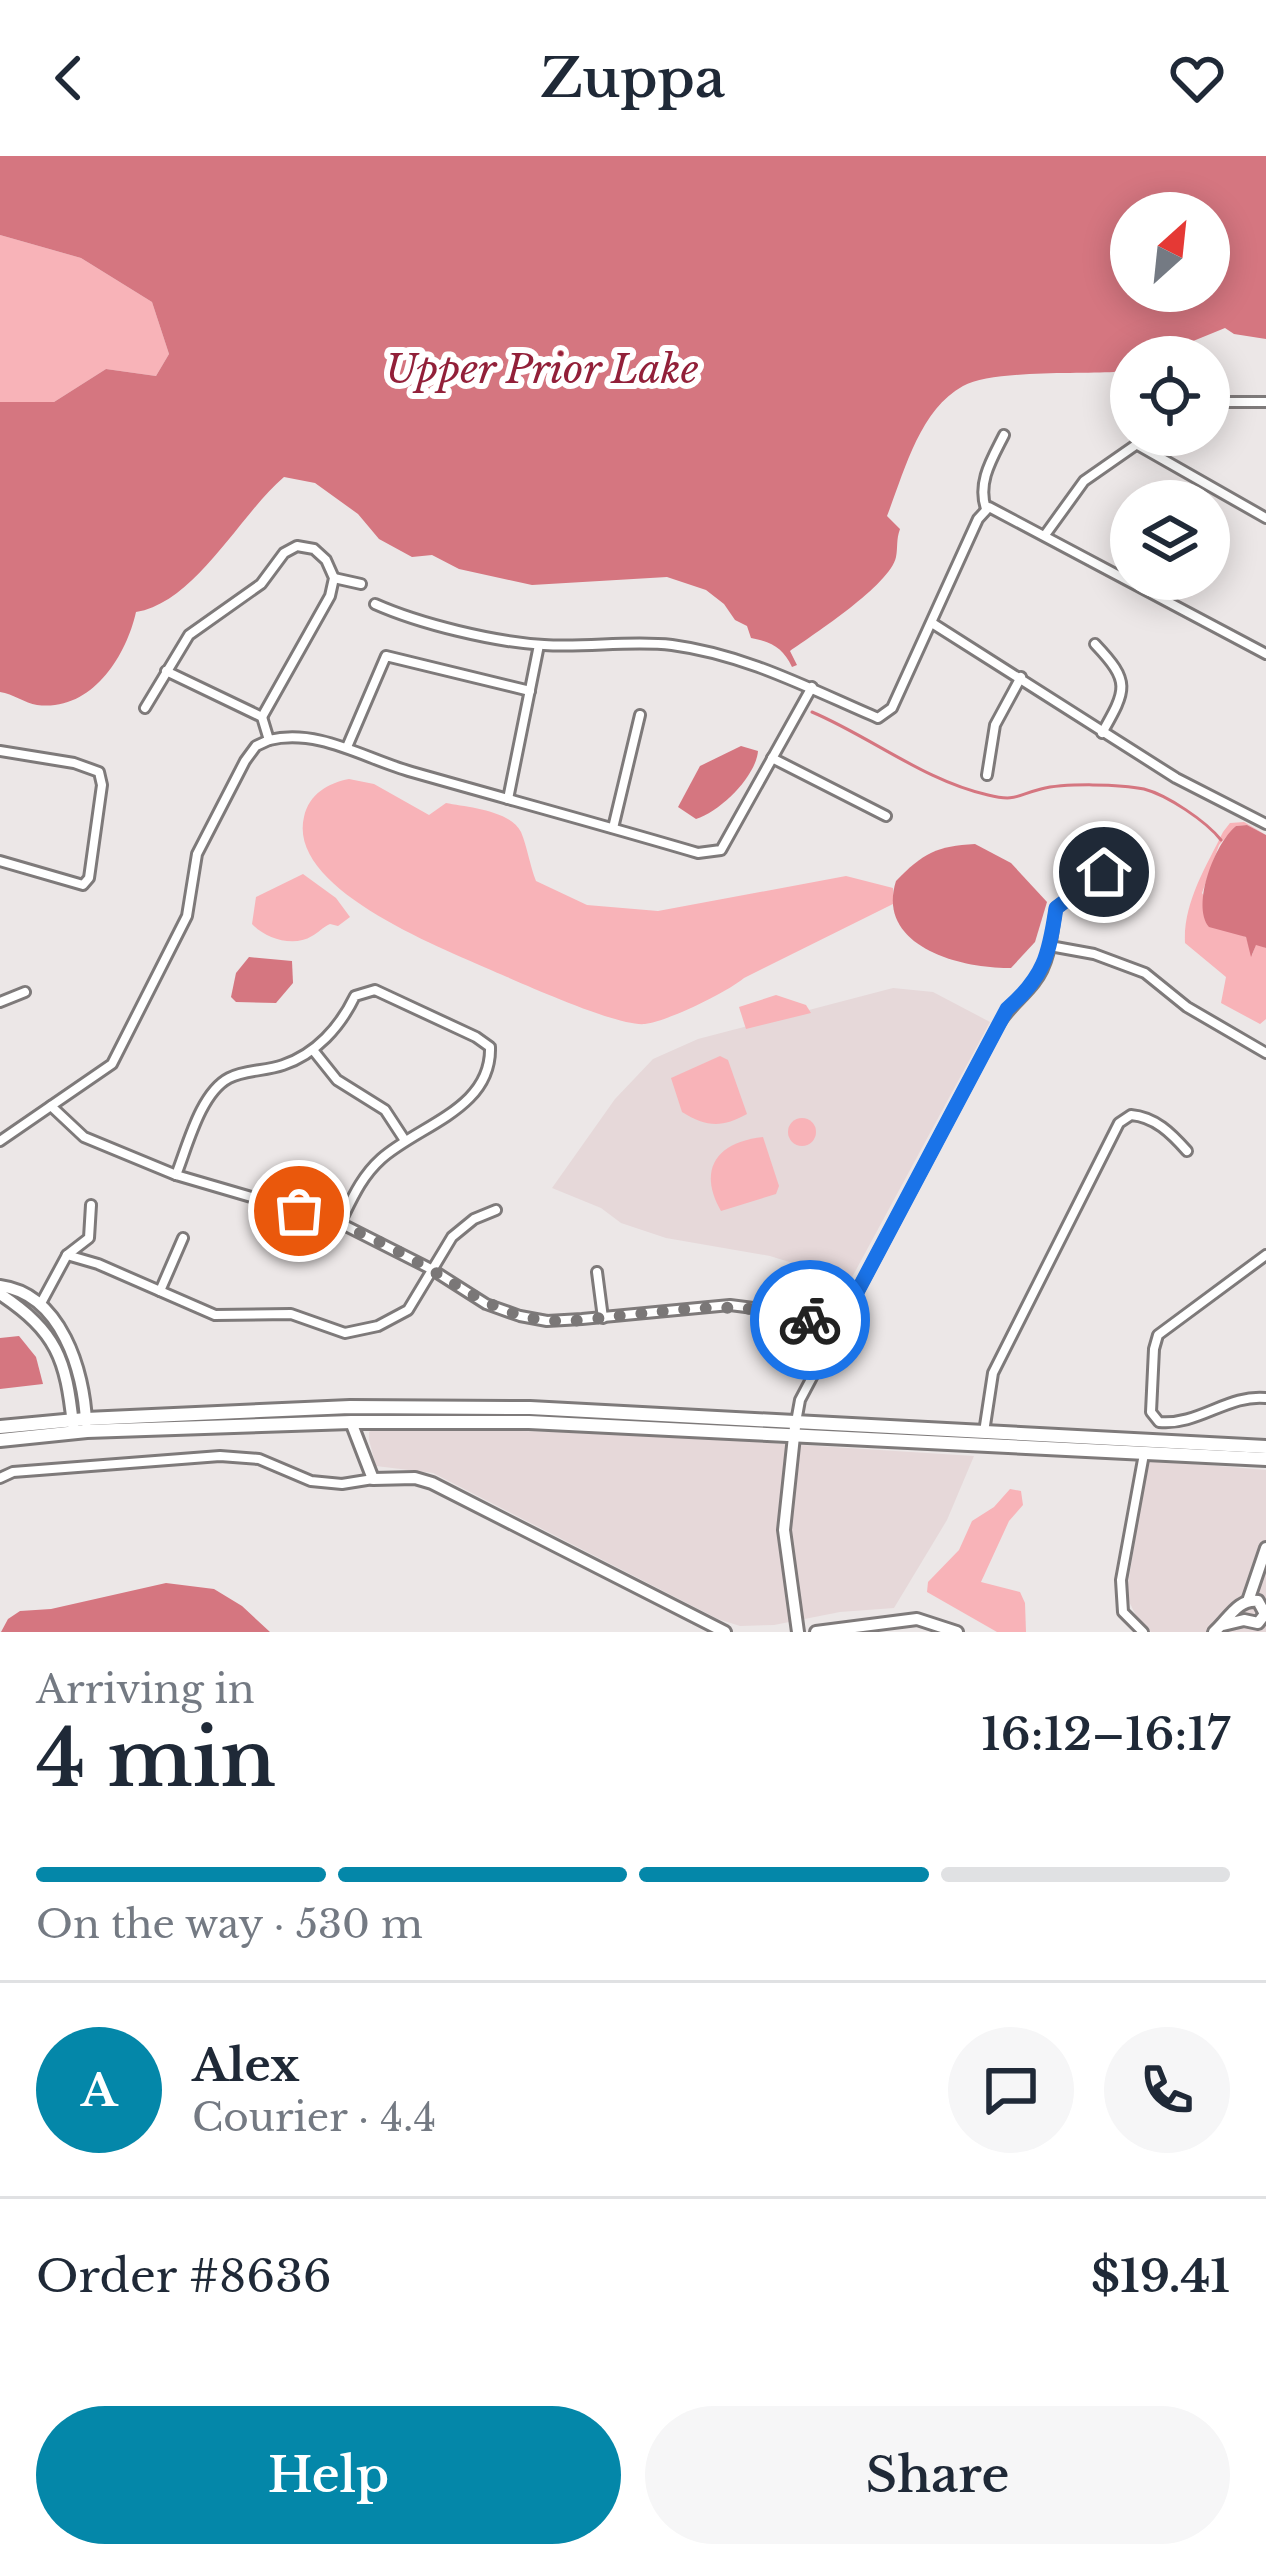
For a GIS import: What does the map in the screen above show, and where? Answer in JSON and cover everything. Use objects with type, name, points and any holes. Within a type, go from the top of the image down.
[{"type":"main road","points":[[0,1440],[80,1426],[350,1408],[508,1408],[794,1430]]},
{"type":"main road","points":[[0,1427],[529,1422],[956,1437],[1266,1459]]},
{"type":"main road","points":[[956,1437],[984,1432],[1266,1447]]},
{"type":"street","points":[[1230,402],[1266,402]]},
{"type":"street","points":[[375,604],[410,619],[539,645],[667,644],[724,654],[878,718],[892,708],[988,508],[984,479],[1004,435]]},
{"type":"street","points":[[1045,535],[1084,482],[1120,456]]},
{"type":"street","points":[[1157,456],[1266,518]]},
{"type":"street","points":[[988,508],[1266,654]]},
{"type":"street","points":[[145,709],[189,635],[261,584],[284,553],[297,546],[314,549],[326,560],[334,578],[330,596],[262,717],[269,740]]},
{"type":"street","points":[[334,578],[361,584]]},
{"type":"street","points":[[932,623],[1176,778],[1266,824]]},
{"type":"street","points":[[1095,644],[1122,679],[1123,696],[1102,733]]},
{"type":"street","points":[[508,799],[539,645]]},
{"type":"street","points":[[347,747],[386,656],[530,692]]},
{"type":"street","points":[[166,670],[262,717]]},
{"type":"street","points":[[986,776],[995,725],[1022,677]]},
{"type":"street","points":[[0,1141],[112,1064],[188,916],[197,854],[256,746],[287,736],[347,747],[404,770],[698,853],[721,850],[812,687]]},
{"type":"street","points":[[613,829],[640,715]]},
{"type":"street","points":[[0,751],[74,763],[99,772],[102,785],[89,878],[83,885],[0,861]]},
{"type":"street","points":[[772,758],[886,816]]},
{"type":"street","points":[[798,1632],[784,1530],[800,1400],[1007,1009],[1036,981],[1050,946],[1056,908],[1104,872]]},
{"type":"street","points":[[1050,946],[1094,954],[1145,974],[1187,1007],[1266,1053]]},
{"type":"street","points":[[176,1175],[208,1100],[226,1079],[285,1065],[313,1050],[337,1026],[355,996],[367,990],[397,998],[476,1037],[490,1047],[490,1059],[480,1082],[457,1112],[404,1139],[361,1180],[340,1223]]},
{"type":"street","points":[[0,1002],[25,992]]},
{"type":"street","points":[[313,1050],[337,1080],[385,1110],[404,1139]]},
{"type":"street","points":[[51,1106],[84,1137],[176,1175],[340,1223],[431,1269],[486,1304],[520,1316],[547,1321],[730,1305],[784,1312],[838,1328]]},
{"type":"street","points":[[984,1432],[993,1373],[1120,1123],[1131,1115],[1144,1116],[1169,1131],[1187,1151]]},
{"type":"street","points":[[39,1306],[67,1255],[89,1238],[91,1205]]},
{"type":"street","points":[[67,1255],[215,1315],[291,1314],[345,1333],[378,1326],[408,1310],[452,1237],[496,1210]]},
{"type":"street","points":[[160,1291],[183,1238]]},
{"type":"street","points":[[1266,1255],[1158,1335],[1151,1412],[1159,1422],[1178,1423],[1246,1398],[1266,1398]]},
{"type":"street","points":[[597,1272],[603,1318]]},
{"type":"street","points":[[9,1286],[39,1306],[63,1333],[78,1363],[80,1426],[65,1366],[32,1316],[0,1290],[9,1286]]},
{"type":"street","points":[[351,1422],[373,1479]]},
{"type":"street","points":[[1143,1632],[1123,1612],[1121,1580],[1144,1452]]},
{"type":"street","points":[[0,1478],[13,1472],[220,1456],[259,1459],[311,1481],[342,1484],[415,1478],[725,1632]]},
{"type":"street","points":[[1219,1628],[1257,1612],[1257,1572],[1266,1548]]},
{"type":"street","points":[[816,1632],[894,1626],[917,1619],[957,1632]]},
{"type":"shaded area","points":[[0,235],[81,258],[152,302],[169,354],[156,376],[106,369],[54,402],[0,402]]},
{"type":"shaded area","points":[[349,779],[374,784],[429,815],[446,803],[507,819],[521,832],[536,881],[587,905],[658,911],[846,876],[893,888],[893,904],[696,1006],[655,1022],[633,1023],[576,1006],[415,936],[347,894],[321,870],[305,844],[304,817],[320,791]]},
{"type":"shaded area","points":[[1244,822],[1266,835],[1247,825],[1236,826],[1219,845],[1202,893],[1223,928],[1246,937],[1252,955],[1256,944],[1266,948],[1266,1019],[1260,1024],[1221,1003],[1226,977],[1185,943],[1188,914],[1203,872],[1230,823]]},
{"type":"shaded area","points":[[303,874],[336,898],[350,917],[296,941],[272,937],[252,924],[256,897]]},
{"type":"shaded area","points":[[893,988],[933,992],[990,1022],[850,1281],[770,1256],[666,1238],[621,1223],[601,1208],[552,1188],[615,1099],[653,1059],[698,1039]]},
{"type":"shaded area","points":[[776,995],[806,1005],[811,1013],[746,1029],[739,1007]]},
{"type":"shaded area","points":[[720,1056],[728,1060],[747,1114],[730,1122],[699,1121],[682,1112],[671,1078]]},
{"type":"shaded area","points":[[802,1118],[812,1122],[816,1132],[812,1142],[802,1146],[792,1142],[788,1132],[792,1122]]},
{"type":"shaded area","points":[[763,1137],[779,1186],[776,1194],[721,1211],[711,1182],[716,1160],[734,1145]]},
{"type":"shaded area","points":[[376,1428],[613,1433],[974,1456],[947,1520],[894,1608],[740,1626],[433,1473],[376,1466],[369,1432]]},
{"type":"shaded area","points":[[1148,1460],[1266,1470],[1266,1632],[1151,1632],[1139,1621],[1126,1596]]},
{"type":"shaded area","points":[[1010,1489],[1021,1491],[1023,1505],[1009,1521],[981,1582],[1020,1592],[1026,1632],[997,1632],[927,1592],[928,1582],[959,1550],[972,1521]]},
{"type":"water","name":"Upper Prior Lake","points":[[0,156],[1266,156],[1266,339],[1225,328],[1205,336],[1110,336],[1110,372],[1014,375],[963,386],[935,410],[907,462],[887,516],[900,529],[891,568],[850,608],[790,651],[797,665],[792,667],[776,647],[751,638],[747,626],[706,590],[667,577],[532,585],[459,569],[432,555],[412,557],[379,539],[358,514],[315,483],[284,477],[197,575],[158,605],[136,612],[115,663],[89,691],[56,705],[37,705],[0,692],[0,402],[54,402],[106,369],[156,376],[169,354],[152,302],[81,258],[0,235]]},
{"type":"water","points":[[741,746],[758,751],[736,791],[696,819],[678,807],[700,766]]},
{"type":"water","points":[[1247,825],[1266,835],[1266,948],[1256,945],[1251,957],[1246,937],[1209,927],[1203,904],[1220,846],[1236,826]]},
{"type":"water","points":[[975,844],[1011,863],[1047,902],[1035,942],[1011,968],[969,964],[927,950],[898,923],[893,904],[896,881],[931,853]]},
{"type":"water","points":[[249,957],[292,961],[293,983],[276,1003],[236,1002],[231,997],[236,973]]},
{"type":"water","points":[[19,1336],[36,1357],[43,1384],[0,1389],[0,1338]]},
{"type":"water","points":[[166,1583],[214,1589],[270,1632],[1,1632],[20,1611],[51,1609]]},
{"type":"waterway","points":[[812,712],[965,788],[1005,798],[1064,786],[1144,789],[1186,810],[1221,840]]},
{"type":"way so far","points":[[299,1211],[382,1242],[458,1289],[520,1316],[547,1321],[730,1305],[810,1320]]},
{"type":"route","points":[[810,1320],[838,1328],[1007,1009],[1043,969],[1056,908],[1104,872]]}]
